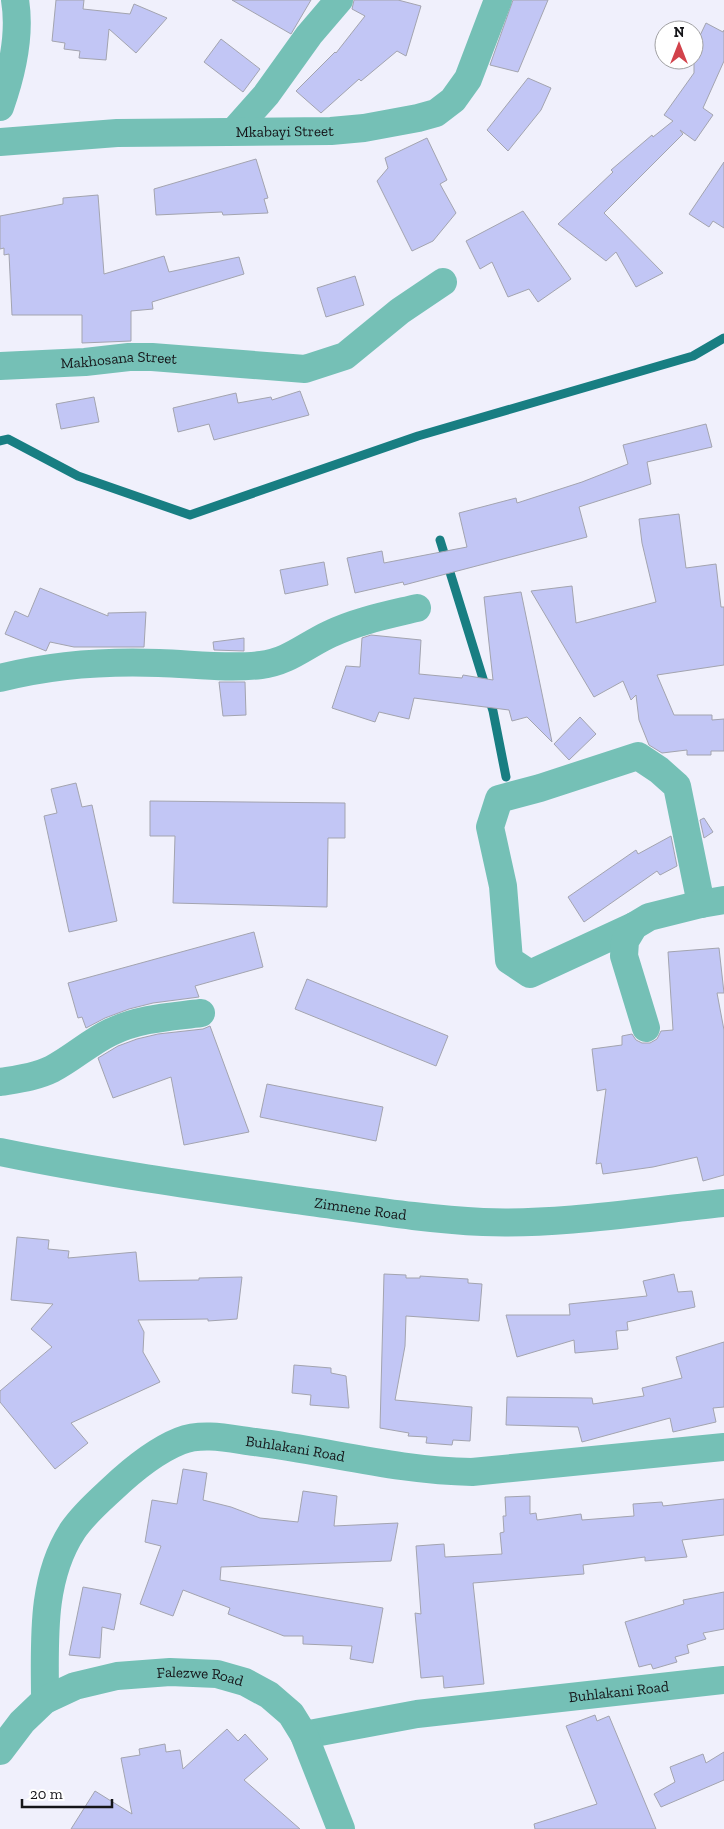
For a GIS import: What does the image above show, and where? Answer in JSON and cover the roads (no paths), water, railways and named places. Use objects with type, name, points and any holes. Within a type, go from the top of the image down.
[{"type":"street","points":[[0,106],[11,74],[15,48],[15,0]]},
{"type":"street","points":[[234,131],[266,95],[309,34],[339,0]]},
{"type":"street","name":"Mkabayi Street","points":[[0,142],[117,133],[339,131],[436,113],[453,100],[468,79],[498,0]]},
{"type":"street","name":"Makhosana Street","points":[[0,366],[85,362],[129,357],[200,360],[305,369],[345,356],[400,311],[443,282]]},
{"type":"street","points":[[0,678],[39,670],[120,663],[229,666],[273,664],[347,627],[417,608]]},
{"type":"street","points":[[638,756],[659,770],[677,786],[713,902],[649,917],[634,926],[530,974],[509,960],[503,886],[490,827],[499,799],[540,788],[638,756]]},
{"type":"street","points":[[634,926],[625,942],[624,956],[646,1028]]},
{"type":"street","points":[[0,1082],[35,1076],[51,1069],[95,1041],[127,1026],[145,1020],[202,1013]]},
{"type":"street","name":"Zimnene Road","points":[[0,1152],[204,1187],[439,1219],[484,1222],[564,1220],[724,1204]]},
{"type":"street","name":"Buhlakani Road","points":[[45,1700],[45,1626],[52,1581],[61,1552],[73,1531],[90,1509],[125,1477],[160,1451],[180,1441],[197,1437],[220,1438],[278,1445],[444,1472],[472,1472],[724,1447]]},
{"type":"street","name":"Falezwe Road","points":[[0,1751],[22,1722],[45,1700],[74,1686],[117,1676],[170,1672],[217,1674],[245,1682],[269,1695],[291,1714],[304,1735],[342,1829]]},
{"type":"street","name":"Buhlakani Road","points":[[304,1735],[417,1714],[724,1680]]},
{"type":"waterway","points":[[0,441],[8,439],[78,476],[190,515],[418,436],[693,356],[724,338]]},
{"type":"waterway","points":[[440,540],[493,711],[506,777]]}]
